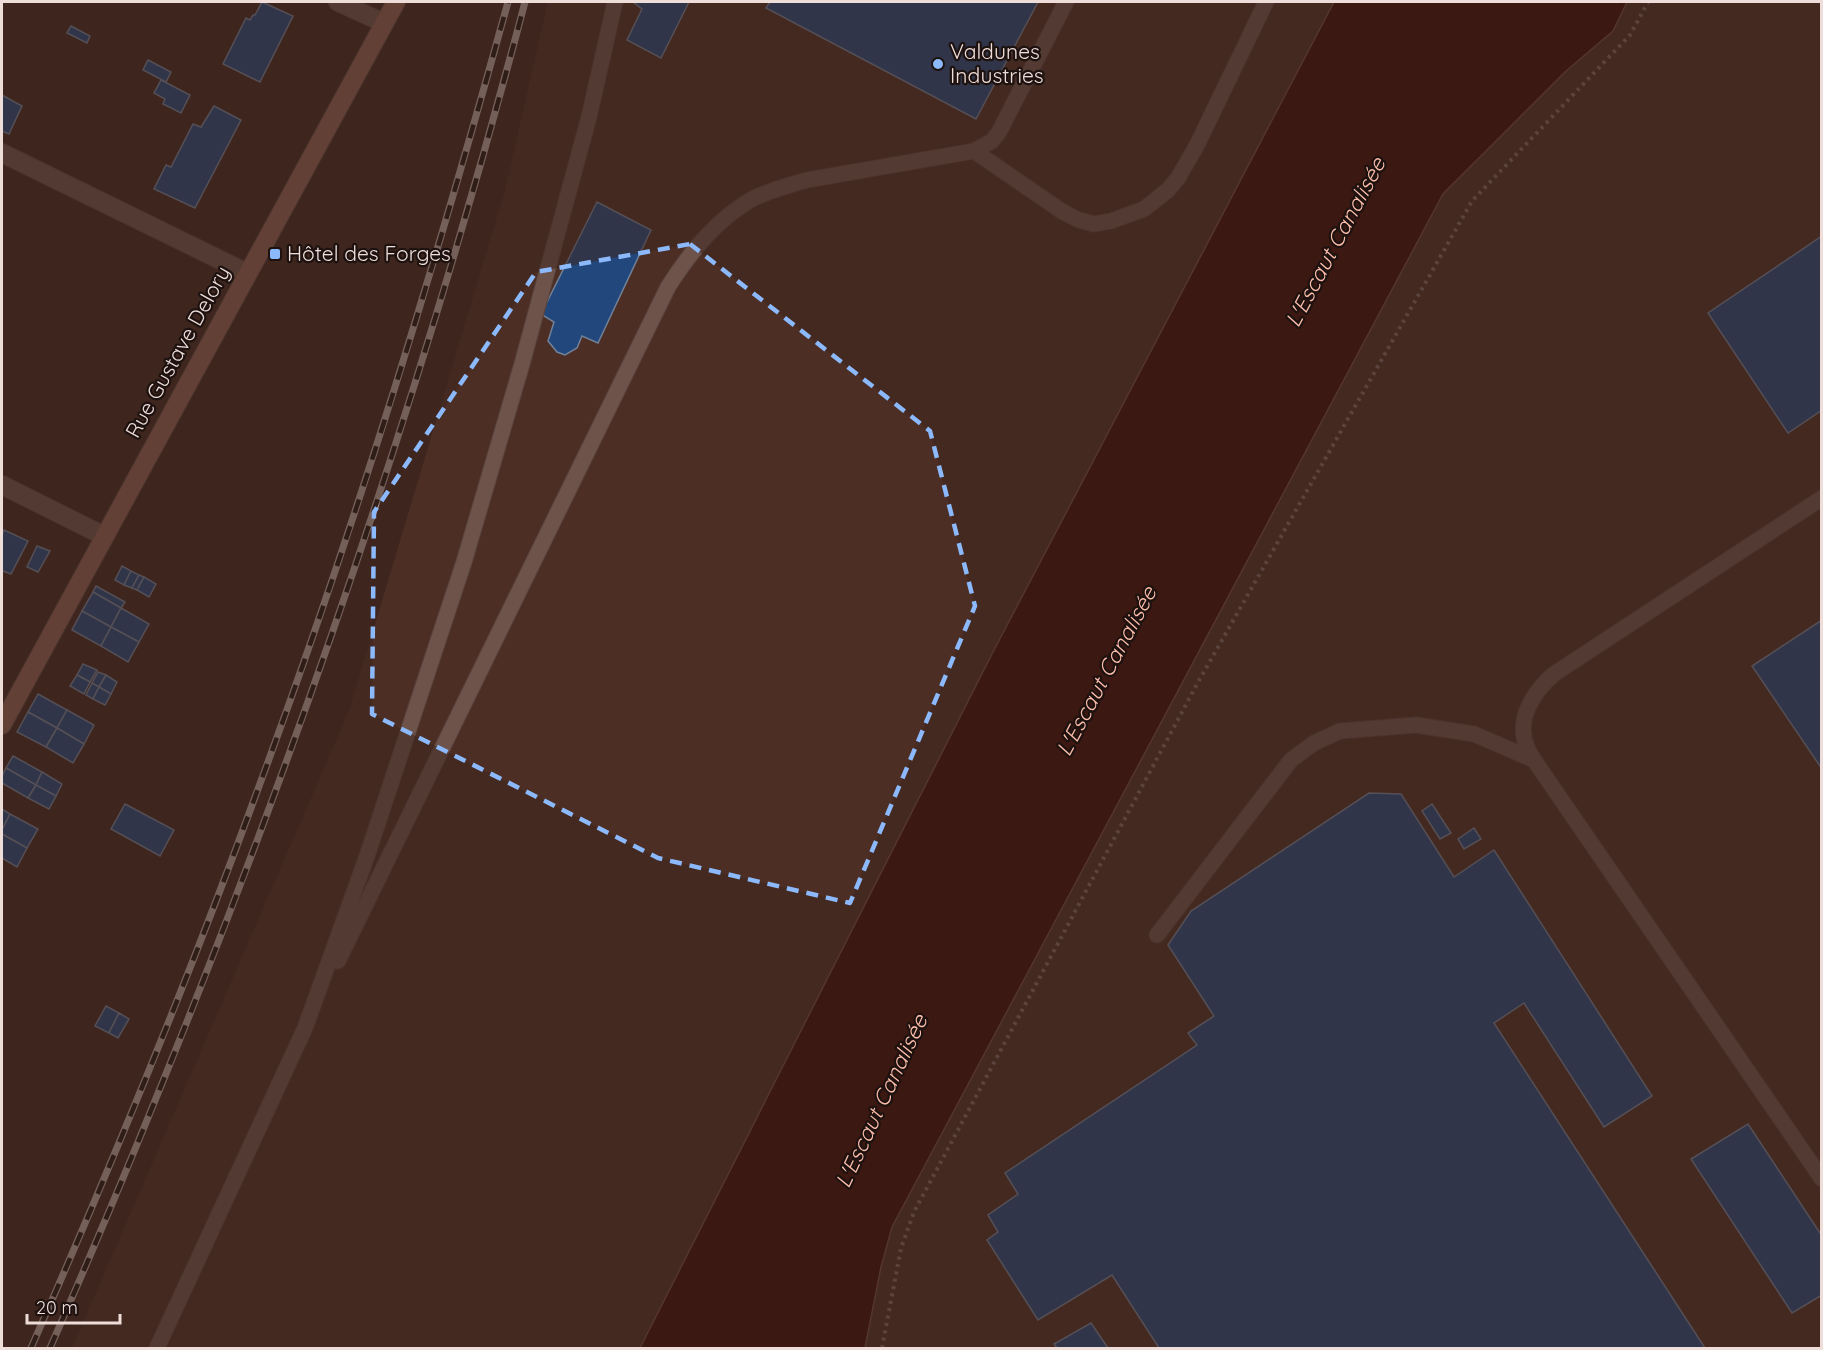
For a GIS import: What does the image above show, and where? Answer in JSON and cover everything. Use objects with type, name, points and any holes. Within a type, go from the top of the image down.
[{"type":"street","points":[[338,2],[384,23]]},
{"type":"street","name":"Rue Gustave Delory","points":[[2,725],[396,2]]},
{"type":"street","points":[[2,153],[247,273]]},
{"type":"street","points":[[2,485],[104,536]]},
{"type":"lane","points":[[305,1028],[367,856],[464,562],[522,364],[589,117],[615,2]]},
{"type":"lane","points":[[157,1348],[305,1028],[668,286],[703,239],[737,209],[756,197],[807,180],[974,151],[992,141],[999,132],[1066,2]]},
{"type":"lane","points":[[974,151],[1079,220],[1094,224],[1111,221],[1144,209],[1168,190],[1187,164],[1266,2]]},
{"type":"lane","points":[[1821,498],[1542,684],[1527,707],[1523,735],[1534,760],[1821,1179]]},
{"type":"lane","points":[[1157,935],[1291,760],[1314,744],[1340,731],[1416,725],[1474,734],[1534,760]]},
{"type":"path","points":[[882,1348],[901,1248],[914,1212],[1203,673],[1472,201],[1630,35],[1648,2]]},
{"type":"highlighted area","points":[[690,244],[930,431],[975,606],[850,903],[658,858],[372,714],[374,512],[536,272]]},
{"type":"shaded area","points":[[548,2],[1821,2],[1821,1348],[72,1348],[349,711],[505,191]]},
{"type":"water","name":"L'Escaut Canalisée","points":[[1334,2],[1627,2],[1613,31],[1565,72],[1443,194],[892,1227],[881,1267],[865,1348],[640,1348],[993,652]]},
{"type":"building","points":[[262,2],[293,16],[260,82],[223,64],[246,18],[250,20],[255,15]]},
{"type":"building","points":[[633,2],[689,2],[661,58],[627,40],[642,9]]},
{"type":"building","name":"Valdunes Industries","points":[[770,2],[1038,2],[976,119],[766,8]]},
{"type":"building","points":[[71,26],[90,36],[87,43],[67,33]]},
{"type":"building","points":[[148,60],[171,72],[166,82],[143,70]]},
{"type":"building","points":[[161,80],[190,95],[181,113],[163,104],[165,99],[154,93]]},
{"type":"building","points":[[2,95],[22,106],[9,134],[2,131]]},
{"type":"building","points":[[214,106],[241,120],[195,208],[154,189],[166,165],[171,167],[193,124],[201,127]]},
{"type":"building","points":[[597,202],[651,230],[598,343],[582,336],[577,348],[565,355],[557,352],[548,341],[554,322],[541,314]]},
{"type":"building","points":[[1822,236],[1822,410],[1788,433],[1708,313]]},
{"type":"building","points":[[4,530],[28,541],[11,574],[3,571],[2,573]]},
{"type":"building","points":[[37,546],[50,551],[38,572],[27,567]]},
{"type":"building","points":[[122,566],[131,571],[124,585],[115,580]]},
{"type":"building","points":[[131,571],[139,575],[132,588],[124,585]]},
{"type":"building","points":[[139,575],[144,577],[137,590],[132,588]]},
{"type":"building","points":[[144,577],[156,584],[149,597],[137,590]]},
{"type":"building","points":[[96,586],[125,602],[121,608],[93,592]]},
{"type":"building","points":[[93,592],[121,608],[111,627],[82,611]]},
{"type":"building","points":[[121,608],[149,624],[139,642],[111,627]]},
{"type":"building","points":[[82,611],[111,627],[101,646],[72,630]]},
{"type":"building","points":[[1822,620],[1822,769],[1752,666]]},
{"type":"building","points":[[111,627],[139,642],[128,662],[101,646]]},
{"type":"building","points":[[83,664],[97,670],[90,682],[77,675]]},
{"type":"building","points":[[98,672],[106,675],[99,687],[92,683]]},
{"type":"building","points":[[77,675],[90,682],[84,694],[70,686]]},
{"type":"building","points":[[106,675],[117,682],[111,694],[99,687]]},
{"type":"building","points":[[92,683],[99,687],[93,699],[86,695]]},
{"type":"building","points":[[99,687],[111,694],[105,705],[93,699]]},
{"type":"building","points":[[38,694],[67,710],[57,728],[28,712]]},
{"type":"building","points":[[67,710],[94,725],[84,744],[57,728]]},
{"type":"building","points":[[28,712],[57,728],[46,747],[17,732]]},
{"type":"building","points":[[57,728],[84,744],[73,763],[46,747]]},
{"type":"building","points":[[13,756],[42,772],[36,785],[6,768]]},
{"type":"building","points":[[6,768],[36,785],[28,798],[2,783],[2,776]]},
{"type":"building","points":[[42,772],[62,784],[56,796],[36,785]]},
{"type":"building","points":[[36,785],[56,796],[49,809],[28,798]]},
{"type":"building","points":[[1369,793],[1401,794],[1454,877],[1494,850],[1652,1096],[1604,1127],[1524,1003],[1494,1023],[1705,1348],[1159,1348],[1112,1275],[1038,1320],[987,1240],[998,1232],[988,1215],[1018,1194],[1005,1173],[1197,1045],[1188,1033],[1214,1016],[1168,945],[1191,911]]},
{"type":"building","points":[[125,804],[174,830],[160,856],[111,829]]},
{"type":"building","points":[[1432,804],[1451,833],[1440,839],[1422,811]]},
{"type":"building","points":[[2,809],[10,814],[2,830]]},
{"type":"building","points":[[10,814],[38,829],[27,848],[2,834]]},
{"type":"building","points":[[1474,828],[1481,839],[1464,849],[1458,839]]},
{"type":"building","points":[[2,834],[27,848],[17,867],[2,858]]},
{"type":"building","points":[[106,1006],[119,1013],[109,1033],[95,1026]]},
{"type":"building","points":[[119,1013],[129,1019],[118,1038],[109,1033]]},
{"type":"building","points":[[1748,1124],[1822,1236],[1822,1295],[1792,1313],[1691,1159]]},
{"type":"building","points":[[1091,1323],[1108,1348],[1057,1348],[1054,1344]]},
{"type":"railway","points":[[31,1348],[91,1210],[177,1000],[232,860],[293,692],[392,398],[452,200],[508,2]]},
{"type":"railway","points":[[50,1348],[121,1184],[188,1019],[253,852],[314,684],[372,516],[427,345],[478,174],[525,2]]},
{"type":"place","name":"Valdunes Industries","points":[[938,64]]},
{"type":"place","name":"Hôtel des Forges","points":[[275,254]]}]
